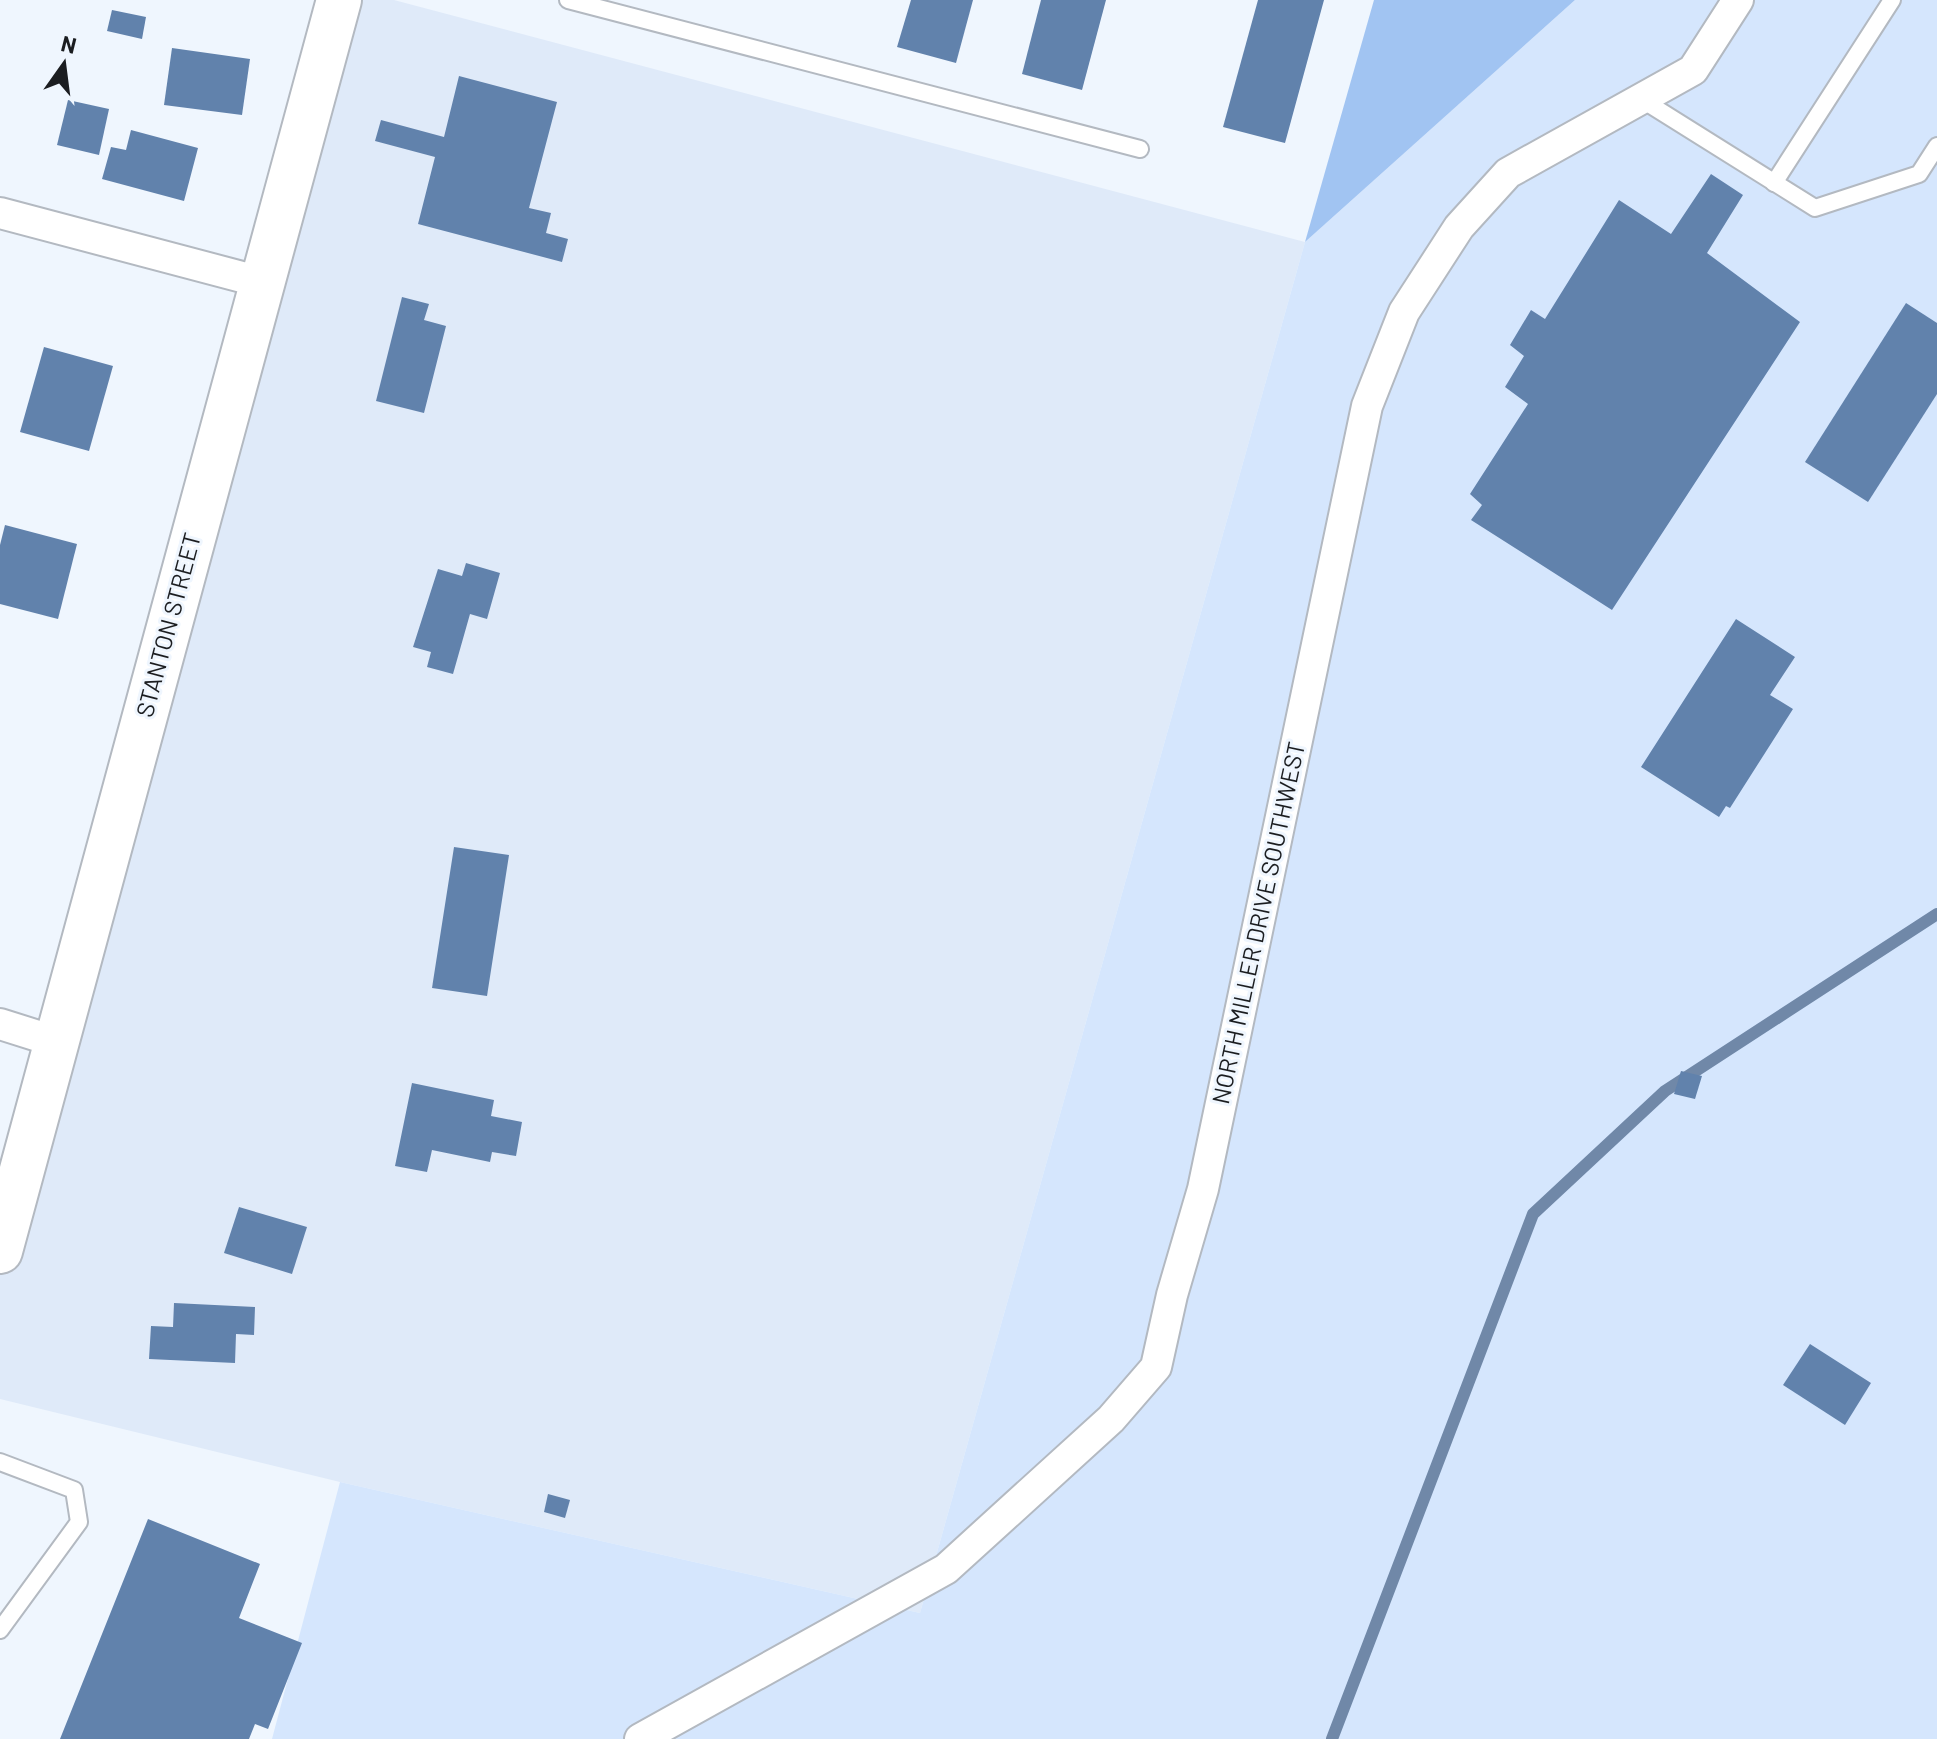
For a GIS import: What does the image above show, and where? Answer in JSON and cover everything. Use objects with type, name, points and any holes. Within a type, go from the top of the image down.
[{"type":"street","name":"STANTON STREET","points":[[0,1251],[339,0]]},
{"type":"street","name":"NORTH MILLER DRIVE SOUTHWEST","points":[[640,1739],[946,1569],[1111,1419],[1156,1367],[1172,1295],[1203,1189],[1367,406],[1404,312],[1459,227],[1508,173],[1693,70],[1738,0]]},
{"type":"street","points":[[0,213],[261,282]]},
{"type":"street","points":[[0,1024],[57,1042]]},
{"type":"lane","points":[[568,0],[1140,149]]},
{"type":"lane","points":[[1774,183],[1892,0]]},
{"type":"lane","points":[[1641,99],[1815,208],[1919,174],[1937,146]]},
{"type":"lane","points":[[0,1462],[74,1490],[79,1522],[0,1630]]},
{"type":"shaded area","points":[[332,0],[394,0],[1305,242],[920,1613],[340,1482],[0,1399],[0,1253]]},
{"type":"shaded area","points":[[1374,0],[1575,0],[1305,242]]},
{"type":"shaded area","points":[[1575,0],[1937,0],[1937,1739],[272,1739],[340,1482],[920,1613],[1305,242]]},
{"type":"building","points":[[911,0],[973,0],[956,63],[897,47]]},
{"type":"building","points":[[1041,0],[1106,0],[1082,90],[1022,74]]},
{"type":"building","points":[[1258,0],[1324,0],[1285,143],[1223,127]]},
{"type":"building","points":[[112,10],[146,17],[142,39],[107,31]]},
{"type":"building","points":[[172,48],[250,59],[242,115],[164,105]]},
{"type":"building","points":[[459,76],[557,102],[529,208],[551,213],[546,233],[568,239],[562,262],[418,224],[435,157],[375,141],[381,120],[444,137]]},
{"type":"building","points":[[68,100],[109,109],[99,155],[57,145]]},
{"type":"building","points":[[131,130],[198,148],[184,201],[102,179],[111,147],[126,150]]},
{"type":"building","points":[[1711,174],[1743,195],[1707,253],[1800,322],[1612,610],[1471,520],[1482,505],[1470,494],[1528,404],[1505,387],[1524,356],[1510,345],[1531,310],[1545,319],[1619,200],[1671,234]]},
{"type":"building","points":[[402,297],[429,304],[424,320],[446,326],[424,413],[376,401]]},
{"type":"building","points":[[1906,303],[1937,323],[1937,394],[1868,502],[1805,462]]},
{"type":"building","points":[[44,347],[113,366],[89,451],[20,432]]},
{"type":"building","points":[[5,525],[77,544],[58,619],[0,604],[0,545]]},
{"type":"building","points":[[466,563],[500,573],[487,619],[470,614],[453,674],[427,667],[431,652],[413,647],[438,569],[462,576]]},
{"type":"building","points":[[1736,619],[1795,657],[1770,695],[1793,709],[1730,808],[1726,806],[1719,817],[1641,767]]},
{"type":"building","points":[[454,847],[509,855],[487,996],[432,988]]},
{"type":"building","points":[[1681,1071],[1702,1076],[1695,1099],[1674,1094]]},
{"type":"building","points":[[412,1083],[494,1100],[491,1116],[522,1122],[516,1156],[492,1152],[490,1162],[432,1150],[427,1172],[395,1166]]},
{"type":"building","points":[[239,1207],[307,1227],[292,1274],[224,1253]]},
{"type":"building","points":[[174,1303],[255,1307],[254,1335],[236,1334],[235,1363],[149,1359],[151,1326],[173,1327]]},
{"type":"building","points":[[1810,1344],[1871,1383],[1845,1425],[1783,1385]]},
{"type":"building","points":[[548,1494],[570,1500],[565,1518],[544,1512]]},
{"type":"building","points":[[148,1519],[260,1564],[239,1618],[302,1643],[268,1729],[255,1724],[249,1739],[60,1739]]},
{"type":"waterway","points":[[1332,1739],[1533,1214],[1665,1091],[1937,914]]}]
